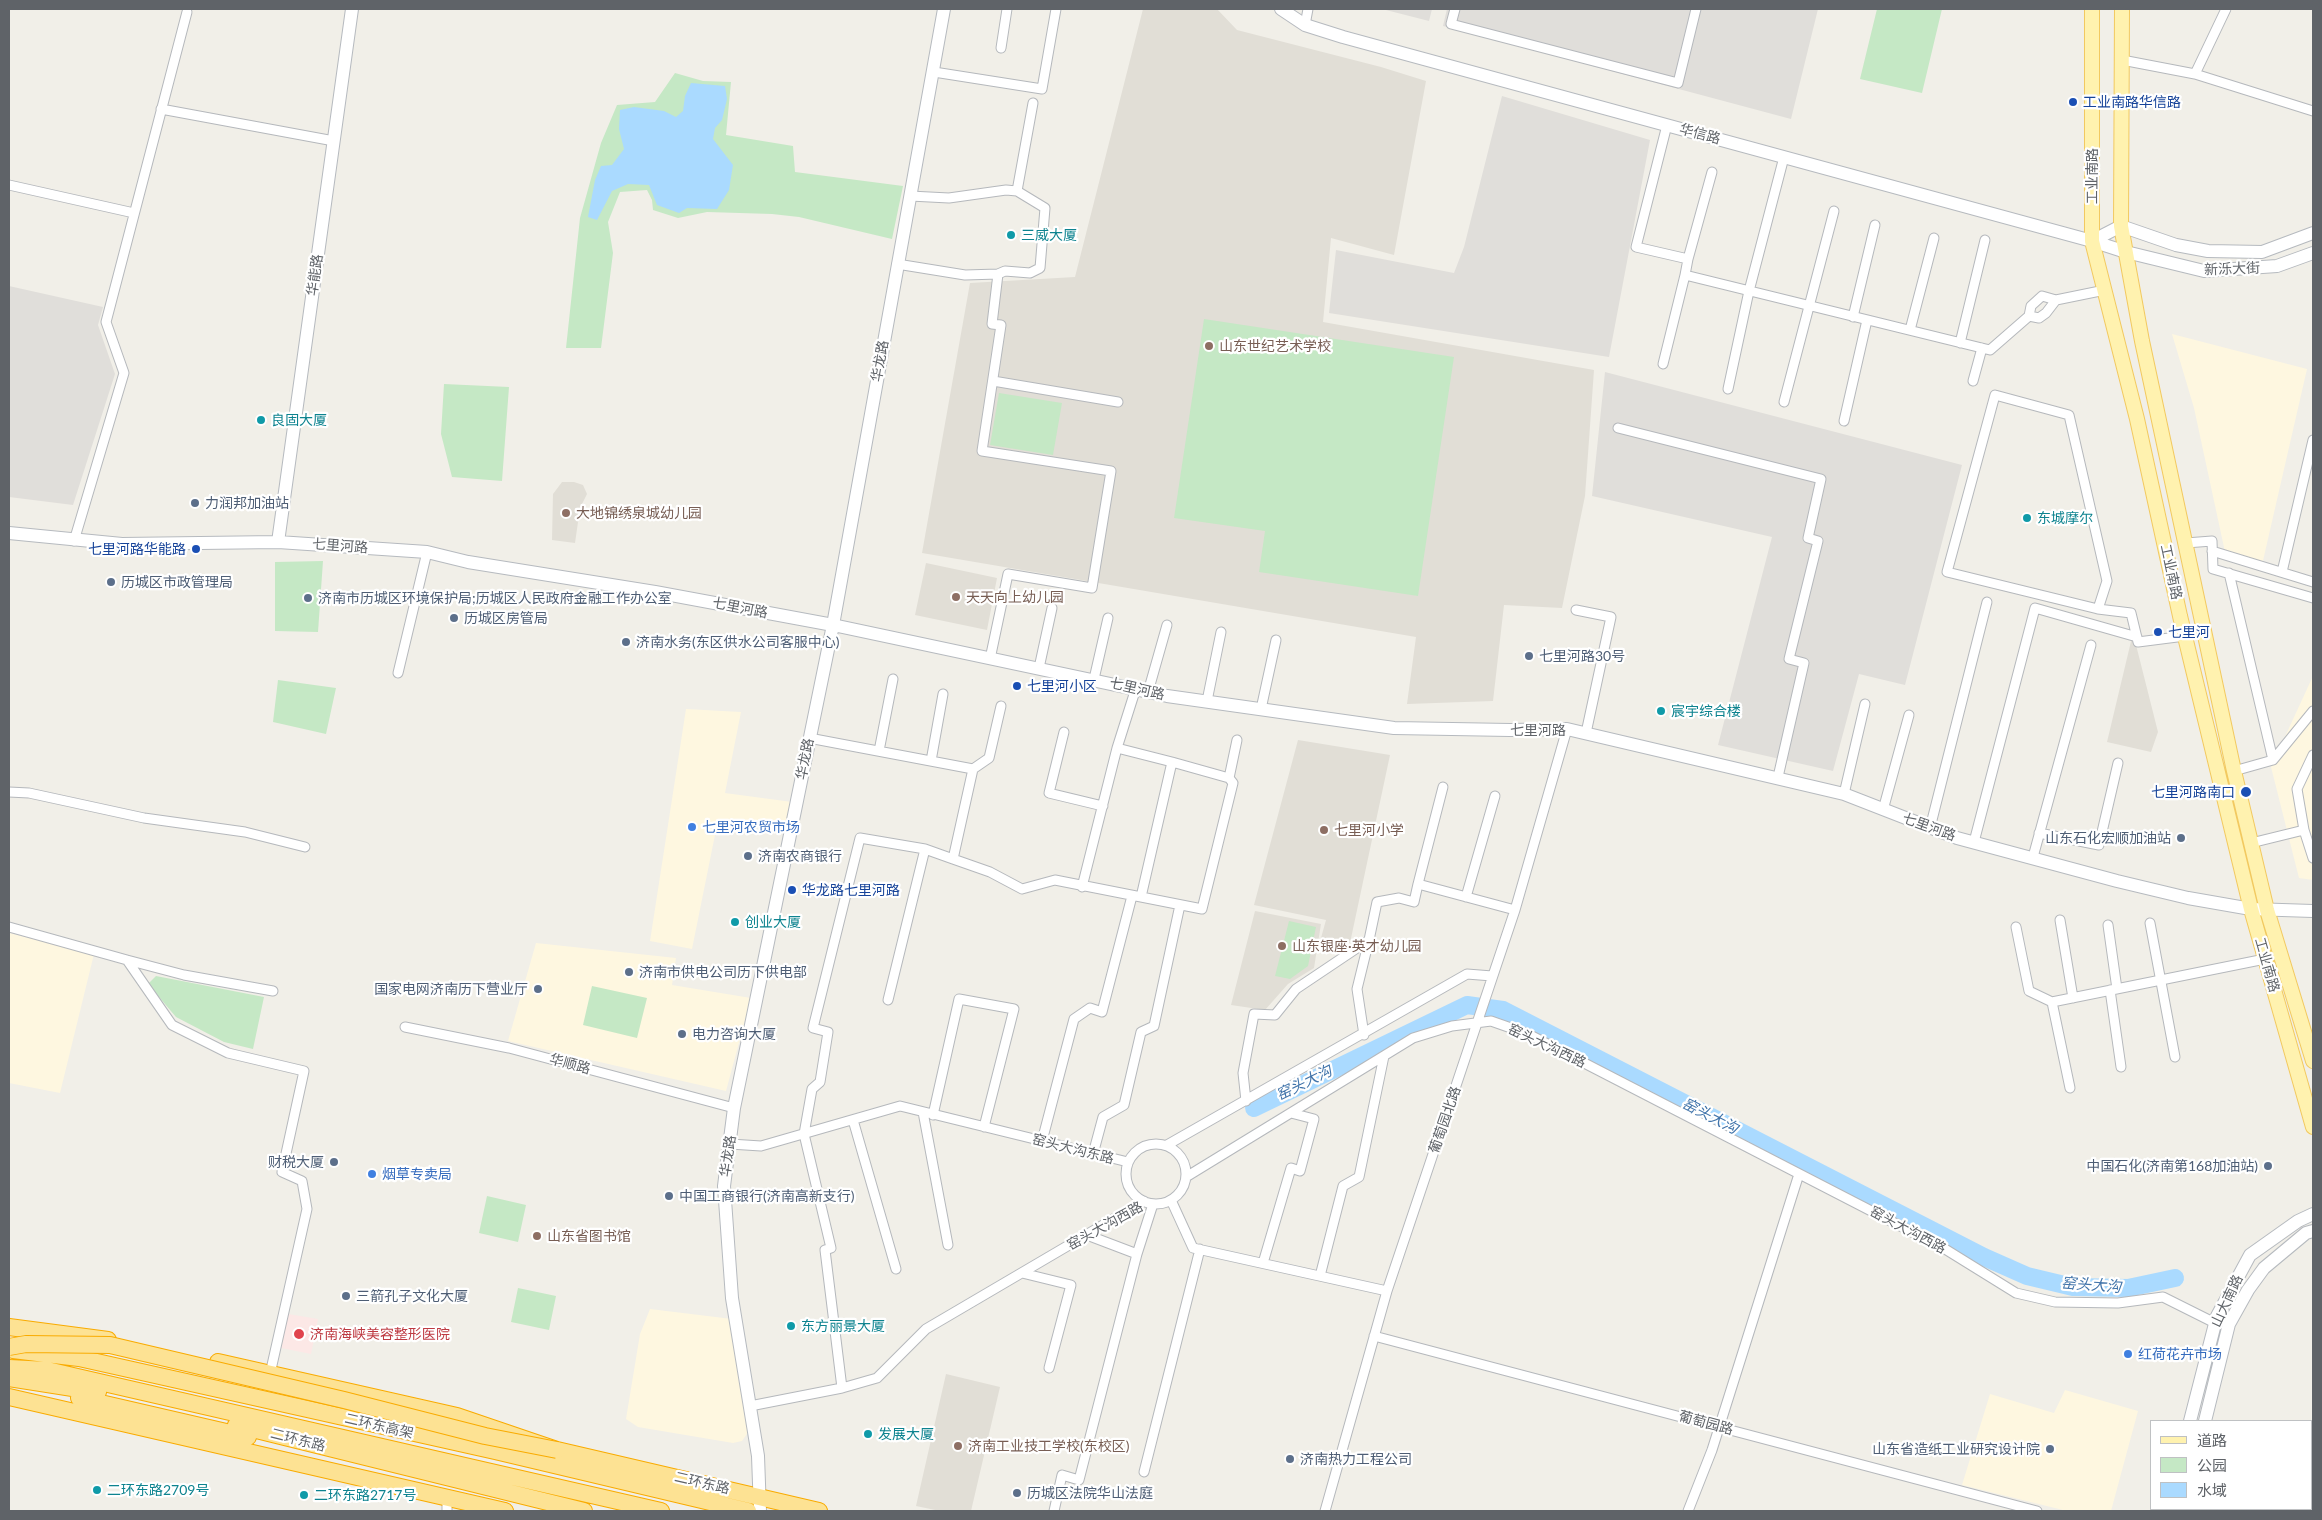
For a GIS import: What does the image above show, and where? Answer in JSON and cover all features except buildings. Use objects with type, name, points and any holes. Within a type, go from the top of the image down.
[{"type":"highway","name":"二环东路","points":[[9,1327],[137,1344],[457,1416],[557,1450],[706,1484],[760,1504],[819,1511]]},
{"type":"highway","name":"二环东路","points":[[9,1339],[102,1352],[511,1448],[557,1450]]},
{"type":"highway","points":[[9,1348],[26,1344],[110,1345],[344,1400],[485,1436],[557,1450]]},
{"type":"highway","name":"二环东高架","points":[[9,1348],[80,1358],[495,1451],[748,1511]]},
{"type":"highway","name":"二环东高架","points":[[9,1368],[47,1370],[661,1511]]},
{"type":"highway","name":"二环东路","points":[[9,1379],[102,1393],[584,1511]]},
{"type":"highway","name":"二环东路","points":[[9,1397],[447,1505],[505,1511]]},
{"type":"main road","name":"华能路","points":[[278,542],[352,9]]},
{"type":"main road","name":"华龙路","points":[[760,1504],[758,1456],[732,1298],[724,1199],[734,1108],[833,625],[944,9]]},
{"type":"main road","name":"华信路","points":[[1281,9],[1305,25],[2092,241]]},
{"type":"main road","name":"工业南路","points":[[2092,9],[2092,241],[2137,419],[2185,636],[2251,909],[2313,1127]]},
{"type":"main road","name":"工业南路","points":[[2122,9],[2121,226],[2142,342],[2251,843],[2267,910],[2313,1060]]},
{"type":"main road","points":[[2092,241],[2121,226]]},
{"type":"main road","name":"新泺大街","points":[[2121,226],[2176,245],[2217,251],[2262,252],[2313,233]]},
{"type":"main road","name":"新泺大街","points":[[2092,241],[2126,252],[2204,271],[2277,266],[2313,253]]},
{"type":"main road","name":"七里河路","points":[[9,533],[74,541],[122,544],[278,542],[427,552],[468,562],[654,592],[833,625],[1142,690],[1206,701],[1394,728],[1567,729],[1778,776],[1803,786],[1844,794],[1930,828],[1974,842],[2188,898],[2251,909],[2313,911]]},
{"type":"main road","name":"山大南路","points":[[2190,1420],[2215,1323],[2232,1285],[2250,1255],[2298,1221],[2313,1214]]},
{"type":"main road","name":"山大南路","points":[[2205,1420],[2228,1324],[2248,1290],[2264,1268],[2306,1233],[2313,1231]]},
{"type":"street","points":[[1001,48],[1007,9]]},
{"type":"street","points":[[934,72],[1042,89],[1056,9]]},
{"type":"street","points":[[1305,25],[1308,9]]},
{"type":"street","points":[[1455,9],[1451,24],[1678,83],[1696,9]]},
{"type":"street","points":[[2195,74],[2226,9]]},
{"type":"street","points":[[74,541],[124,372],[106,322],[187,12]]},
{"type":"street","points":[[2122,60],[2195,74],[2313,111]]},
{"type":"street","points":[[1017,191],[1033,103]]},
{"type":"street","points":[[161,109],[334,141]]},
{"type":"street","points":[[1667,125],[1636,247],[1688,259]]},
{"type":"street","points":[[1728,389],[1749,291],[1784,157]]},
{"type":"street","points":[[1663,364],[1688,259],[1712,172]]},
{"type":"street","points":[[9,185],[134,213]]},
{"type":"street","points":[[898,264],[965,275],[998,274],[1005,271],[1030,273],[1040,268],[1044,208],[1017,191],[997,190],[949,198],[910,196]]},
{"type":"street","points":[[1784,402],[1834,211]]},
{"type":"street","points":[[1853,317],[1875,225]]},
{"type":"street","points":[[1910,330],[1934,238]]},
{"type":"street","points":[[1960,342],[1985,240]]},
{"type":"street","points":[[990,659],[1008,574],[1092,588],[1111,471],[982,451],[1001,325],[992,324],[998,274]]},
{"type":"street","points":[[1685,275],[1990,350],[2029,316],[2031,306],[2042,296],[2056,300],[2105,290]]},
{"type":"street","points":[[2029,316],[2039,318],[2052,307],[2056,300]]},
{"type":"street","points":[[1844,421],[1867,320]]},
{"type":"street","points":[[1973,381],[1982,348]]},
{"type":"street","points":[[993,381],[1118,402]]},
{"type":"street","points":[[2098,609],[2107,581],[2069,415],[1995,395],[1947,572],[2098,609],[2131,613],[2138,642],[2185,636]]},
{"type":"street","points":[[1618,428],[1821,479],[1808,538],[1818,541],[1789,659],[1804,663],[1778,776]]},
{"type":"street","points":[[2282,572],[2313,440]]},
{"type":"street","points":[[2186,543],[2212,541],[2213,569],[2313,598]]},
{"type":"street","points":[[2212,551],[2313,582]]},
{"type":"street","points":[[398,672],[427,552]]},
{"type":"street","points":[[2229,573],[2273,760]]},
{"type":"street","points":[[1930,828],[1987,602]]},
{"type":"street","points":[[1039,668],[1052,608]]},
{"type":"street","points":[[1974,842],[2035,608],[2137,637]]},
{"type":"street","points":[[1576,610],[1611,617],[1586,733]]},
{"type":"street","points":[[1094,679],[1108,618]]},
{"type":"street","points":[[1082,887],[1117,748],[1167,625]]},
{"type":"street","points":[[1206,701],[1221,632]]},
{"type":"street","points":[[1262,709],[1276,640]]},
{"type":"street","points":[[2032,857],[2091,645]]},
{"type":"street","points":[[879,751],[893,679]]},
{"type":"street","points":[[931,761],[943,694]]},
{"type":"street","points":[[1844,794],[1865,704]]},
{"type":"street","points":[[954,859],[973,769],[989,758],[1001,706]]},
{"type":"street","points":[[2234,771],[2273,760],[2313,711]]},
{"type":"street","points":[[1883,810],[1909,715]]},
{"type":"street","name":"葡萄园北路","points":[[1325,1511],[1387,1291],[1515,910],[1567,729]]},
{"type":"street","points":[[1064,732],[1049,793],[1102,806]]},
{"type":"street","points":[[810,738],[973,769]]},
{"type":"street","points":[[1229,778],[1237,740]]},
{"type":"street","points":[[842,1388],[825,1250],[831,1248],[804,1134],[812,1089],[820,1082],[828,1032],[813,1028],[860,838],[925,849],[990,872],[1022,889],[1055,880],[1082,887],[1202,909],[1233,782],[1229,778],[1117,748]]},
{"type":"street","points":[[2313,755],[2297,789],[2304,830],[2313,858]]},
{"type":"street","points":[[1042,1141],[1074,1019],[1090,1008],[1102,1012],[1137,896],[1172,762]]},
{"type":"street","points":[[2039,833],[2099,845],[2118,763]]},
{"type":"street","points":[[1364,1034],[1356,989],[1377,902],[1398,898],[1414,902],[1443,787]]},
{"type":"street","points":[[9,792],[29,793],[144,818],[245,832],[305,847]]},
{"type":"street","points":[[1466,897],[1495,796]]},
{"type":"street","points":[[2251,843],[2304,830]]},
{"type":"street","points":[[888,1000],[925,849]]},
{"type":"street","points":[[1418,884],[1515,910]]},
{"type":"street","points":[[1093,1154],[1104,1117],[1124,1105],[1141,1032],[1154,1026],[1180,905]]},
{"type":"street","points":[[2060,920],[2073,998]]},
{"type":"street","points":[[2150,923],[2175,1057]]},
{"type":"street","points":[[2108,925],[2121,1068]]},
{"type":"street","points":[[9,927],[184,975],[273,991]]},
{"type":"street","points":[[2016,927],[2029,991],[2052,1002],[2265,959]]},
{"type":"street","points":[[1246,1101],[1243,1073],[1254,1014],[1275,1015],[1296,989],[1369,940]]},
{"type":"street","points":[[127,960],[172,1025],[228,1053],[304,1071],[282,1172],[302,1181],[307,1209],[270,1374]]},
{"type":"street","name":"窑头大沟东路","points":[[730,1144],[761,1146],[900,1106],[1128,1162],[1140,1148],[1158,1144],[1167,1146],[1467,974],[1492,976]]},
{"type":"street","points":[[933,1115],[959,999],[1014,1009],[984,1127]]},
{"type":"street","points":[[2052,1002],[2070,1088]]},
{"type":"street","name":"窑头大沟西路","points":[[750,1406],[842,1388],[877,1378],[926,1329],[1087,1235],[1148,1203],[1171,1200],[1183,1186],[1186,1177],[1413,1038],[1452,1026],[1491,1021],[1528,1034],[1945,1249],[2016,1293],[2055,1302],[2118,1303],[2162,1298],[2215,1323]]},
{"type":"street","name":"华顺路","points":[[404,1027],[509,1048],[734,1108]]},
{"type":"street","points":[[1320,1276],[1343,1186],[1359,1177],[1384,1056]]},
{"type":"street","points":[[923,1112],[948,1245]]},
{"type":"street","points":[[1263,1263],[1291,1168],[1300,1171],[1314,1120],[1290,1113]]},
{"type":"street","points":[[854,1120],[896,1269]]},
{"type":"street","points":[[1167,1146],[1182,1158],[1186,1177]]},
{"type":"street","points":[[1054,1511],[1062,1475],[1079,1480],[1137,1254],[1148,1203],[1130,1189],[1126,1171],[1128,1162]]},
{"type":"street","points":[[1688,1511],[1719,1427],[1799,1174]]},
{"type":"street","points":[[1171,1200],[1193,1248],[1387,1291]]},
{"type":"street","points":[[1087,1235],[1137,1254]]},
{"type":"street","points":[[1144,1472],[1200,1249]]},
{"type":"street","points":[[1022,1273],[1071,1285],[1049,1368]]},
{"type":"street","name":"葡萄园路","points":[[1374,1336],[2037,1511]]},
{"type":"shaded area","name":"山东世纪艺术学校","points":[[1143,9],[1217,9],[1237,30],[1381,67],[1426,81],[1394,255],[1331,238],[1323,322],[1594,370],[1585,496],[1562,608],[1504,605],[1493,701],[1407,704],[1416,637],[922,553],[970,283],[1075,277]]},
{"type":"shaded area","points":[[1382,9],[1432,9],[1429,21]]},
{"type":"shaded area","points":[[1447,9],[1818,9],[1791,119],[1443,26]]},
{"type":"shaded area","points":[[1502,96],[1650,140],[1609,357],[1329,313],[1336,250],[1454,273],[1464,247]]},
{"type":"shaded area","points":[[9,286],[103,307],[98,325],[115,374],[73,505],[9,497]]},
{"type":"shaded area","points":[[2172,334],[2307,369],[2262,565],[2225,552],[2194,408]]},
{"type":"shaded area","points":[[1605,372],[1962,465],[1905,685],[1859,674],[1833,771],[1718,745],[1772,537],[1592,496]]},
{"type":"shaded area","name":"大地锦绣泉城幼儿园","points":[[562,482],[574,482],[583,485],[587,494],[580,508],[575,543],[552,540],[553,494]]},
{"type":"shaded area","name":"天天向上幼儿园","points":[[926,563],[997,578],[987,630],[915,615]]},
{"type":"shaded area","points":[[2133,633],[2158,732],[2151,752],[2107,742]]},
{"type":"shaded area","points":[[2313,676],[2313,880],[2299,878],[2271,767]]},
{"type":"shaded area","name":"七里河农贸市场","points":[[686,709],[741,712],[725,793],[792,802],[786,829],[717,825],[692,949],[650,941]]},
{"type":"shaded area","name":"七里河小学","points":[[1298,740],[1390,755],[1350,943],[1321,938],[1326,920],[1254,905]]},
{"type":"shaded area","name":"山东银座·英才幼儿园","points":[[1255,911],[1321,924],[1314,968],[1288,984],[1265,1010],[1231,1005]]},
{"type":"shaded area","points":[[9,933],[94,954],[60,1093],[9,1083]]},
{"type":"shaded area","points":[[536,943],[676,958],[672,985],[751,998],[726,1091],[508,1041]]},
{"type":"shaded area","points":[[650,1309],[732,1319],[749,1431],[742,1441],[733,1443],[638,1427],[626,1419],[640,1334]]},
{"type":"shaded area","name":"济南海峡美容整形医院","points":[[288,1314],[318,1319],[311,1354],[281,1348]]},
{"type":"shaded area","name":"济南工业技工学校(东校区)","points":[[946,1374],[1000,1387],[971,1511],[940,1511],[916,1506]]},
{"type":"shaded area","name":"山东省造纸工业研究设计院","points":[[2065,1390],[2138,1411],[2111,1511],[2067,1511],[1962,1485],[1990,1394],[2054,1413]]},
{"type":"shaded area","points":[[2313,1455],[2313,1511],[2209,1511],[2312,1510]]},
{"type":"green space","points":[[1877,9],[1942,9],[1922,93],[1860,79]]},
{"type":"green space","points":[[675,73],[703,81],[731,82],[726,135],[793,146],[795,172],[903,186],[892,239],[799,217],[772,214],[707,212],[678,218],[653,210],[652,200],[647,190],[620,192],[608,222],[613,253],[601,348],[566,348],[580,218],[601,143],[617,105],[655,102]]},
{"type":"green space","points":[[1204,319],[1454,357],[1418,596],[1259,572],[1265,531],[1174,518]]},
{"type":"green space","points":[[444,384],[509,387],[502,481],[452,477],[441,434]]},
{"type":"green space","points":[[999,393],[1062,403],[1053,455],[990,445]]},
{"type":"green space","points":[[323,561],[318,632],[275,631],[275,562]]},
{"type":"green space","points":[[278,680],[336,688],[326,734],[273,722]]},
{"type":"green space","points":[[1289,921],[1316,927],[1308,966],[1290,979],[1275,976]]},
{"type":"green space","points":[[156,976],[264,997],[253,1049],[224,1042],[176,1017],[148,984]]},
{"type":"green space","points":[[592,986],[647,998],[637,1038],[583,1025]]},
{"type":"green space","points":[[487,1196],[526,1205],[518,1242],[479,1233]]},
{"type":"green space","points":[[518,1288],[556,1296],[549,1330],[511,1322]]},
{"type":"water","points":[[691,83],[725,86],[727,99],[722,120],[715,128],[713,139],[733,165],[729,190],[717,209],[687,208],[679,213],[657,205],[649,185],[628,184],[612,191],[597,220],[588,217],[595,180],[601,166],[612,165],[624,149],[619,129],[620,110],[634,107],[664,111],[676,117],[683,111],[685,96]]},
{"type":"waterway","name":"窑头大沟","points":[[1254,1108],[1467,1005],[1503,1010],[1984,1257],[2027,1276],[2073,1287],[2128,1288],[2175,1278]]},
{"type":"place","name":"工业南路华信路","points":[[2073,102]]},
{"type":"place","name":"三威大厦","points":[[1011,235]]},
{"type":"place","name":"山东世纪艺术学校","points":[[1209,346]]},
{"type":"place","name":"良固大厦","points":[[261,420]]},
{"type":"place","name":"力润邦加油站","points":[[195,503]]},
{"type":"place","name":"大地锦绣泉城幼儿园","points":[[566,513]]},
{"type":"place","name":"东城摩尔","points":[[2027,518]]},
{"type":"place","name":"七里河路华能路","points":[[196,549]]},
{"type":"place","name":"历城区市政管理局","points":[[111,582]]},
{"type":"place","name":"天天向上幼儿园","points":[[956,597]]},
{"type":"place","name":"济南市历城区环境保护局;历城区人民政府金融工作办公室","points":[[308,598]]},
{"type":"place","name":"历城区房管局","points":[[454,618]]},
{"type":"place","name":"七里河","points":[[2158,632]]},
{"type":"place","name":"济南水务(东区供水公司客服中心)","points":[[626,642]]},
{"type":"place","name":"七里河路30号","points":[[1529,656]]},
{"type":"place","name":"七里河小区","points":[[1017,686]]},
{"type":"place","name":"宸宇综合楼","points":[[1661,711]]},
{"type":"place","name":"七里河路南口","points":[[2246,792]]},
{"type":"place","name":"七里河农贸市场","points":[[692,827]]},
{"type":"place","name":"七里河小学","points":[[1324,830]]},
{"type":"place","name":"山东石化宏顺加油站","points":[[2181,838]]},
{"type":"place","name":"济南农商银行","points":[[748,856]]},
{"type":"place","name":"华龙路七里河路","points":[[792,890]]},
{"type":"place","name":"创业大厦","points":[[735,922]]},
{"type":"place","name":"山东银座·英才幼儿园","points":[[1282,946]]},
{"type":"place","name":"济南市供电公司历下供电部","points":[[629,972]]},
{"type":"place","name":"国家电网济南历下营业厅","points":[[538,989]]},
{"type":"place","name":"电力咨询大厦","points":[[682,1034]]},
{"type":"place","name":"财税大厦","points":[[334,1162]]},
{"type":"place","name":"中国石化(济南第168加油站)","points":[[2268,1166]]},
{"type":"place","name":"烟草专卖局","points":[[372,1174]]},
{"type":"place","name":"中国工商银行(济南高新支行)","points":[[669,1196]]},
{"type":"place","name":"山东省图书馆","points":[[537,1236]]},
{"type":"place","name":"三箭孔子文化大厦","points":[[346,1296]]},
{"type":"place","name":"东方丽景大厦","points":[[791,1326]]},
{"type":"place","name":"济南海峡美容整形医院","points":[[299,1334]]},
{"type":"place","name":"红荷花卉市场","points":[[2128,1354]]},
{"type":"place","name":"发展大厦","points":[[868,1434]]},
{"type":"place","name":"济南工业技工学校(东校区)","points":[[958,1446]]},
{"type":"place","name":"山东省造纸工业研究设计院","points":[[2050,1449]]},
{"type":"place","name":"济南热力工程公司","points":[[1290,1459]]},
{"type":"place","name":"二环东路2709号","points":[[97,1490]]},
{"type":"place","name":"历城区法院华山法庭","points":[[1017,1493]]},
{"type":"place","name":"二环东路2717号","points":[[304,1495]]}]
